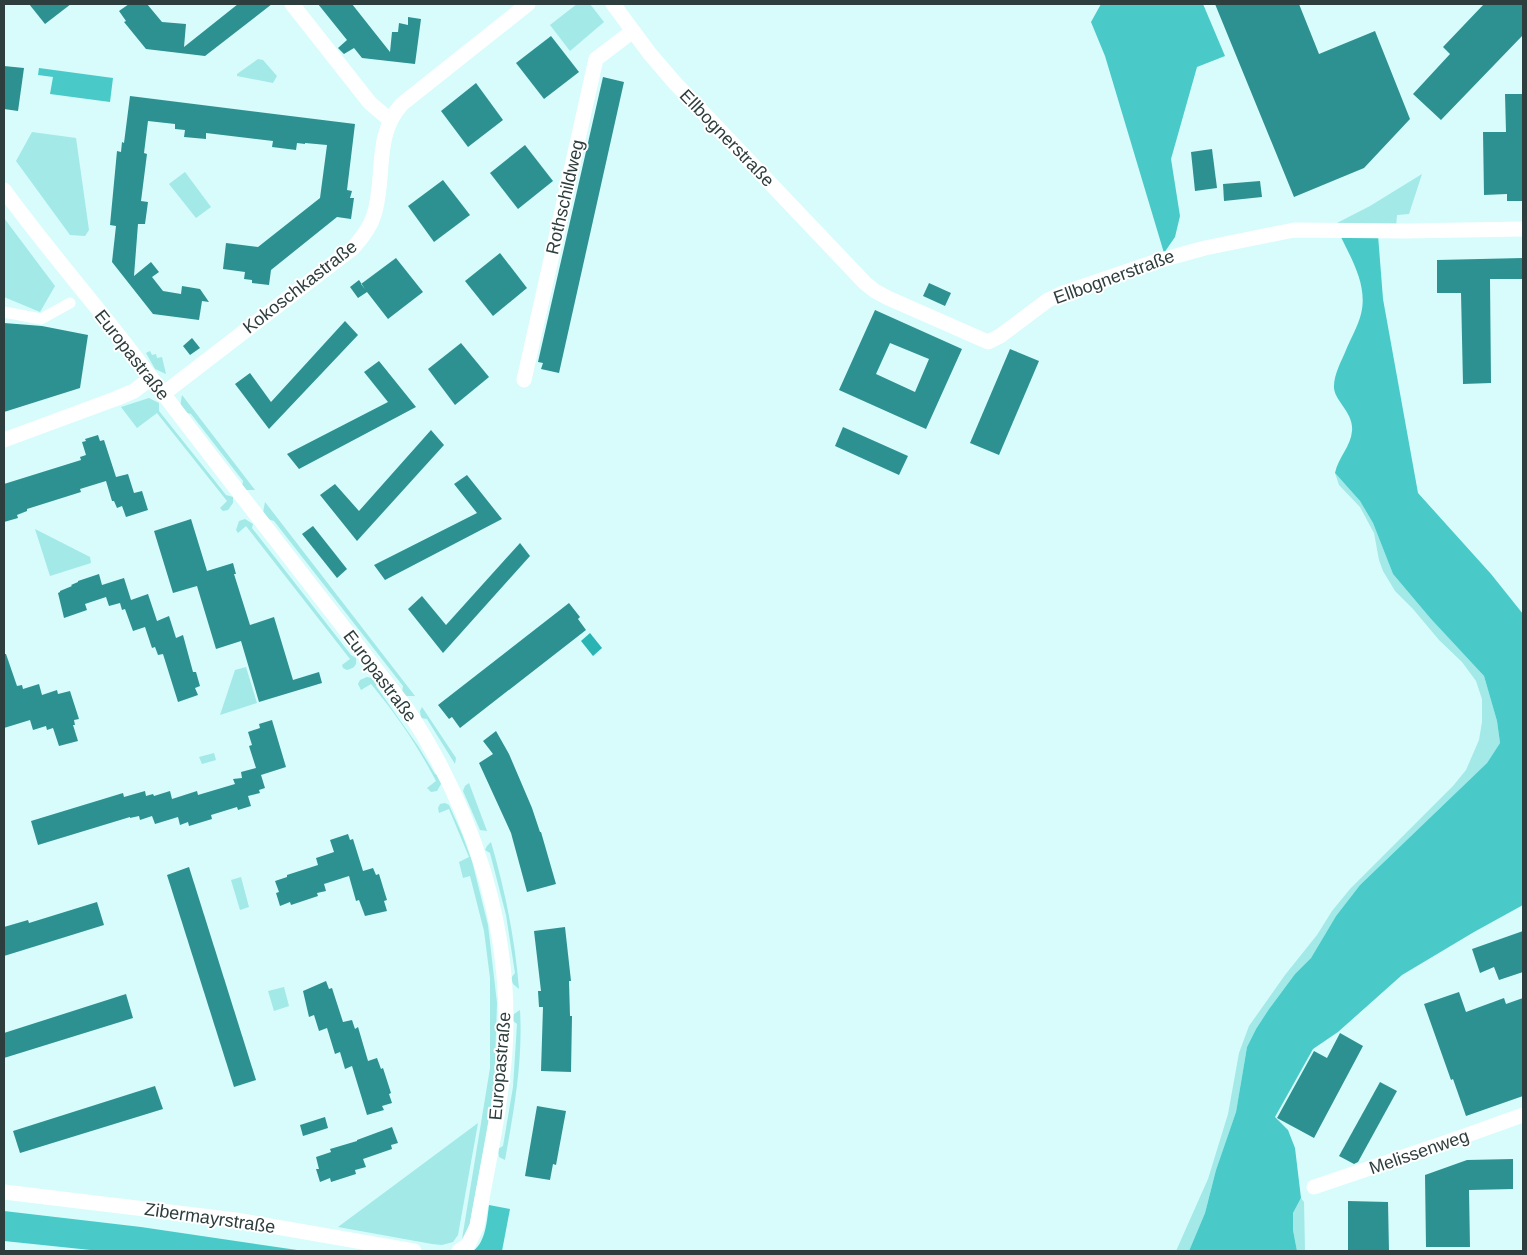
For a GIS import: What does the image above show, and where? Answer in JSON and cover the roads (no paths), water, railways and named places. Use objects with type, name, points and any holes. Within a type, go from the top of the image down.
[{"type":"street","points":[[292,4],[370,103],[390,120]]},
{"type":"street","name":"Kokoschkastraße","points":[[163,394],[361,240],[374,214],[384,134],[390,120],[402,104],[528,4]]},
{"type":"street","name":"Ellbognerstraße","points":[[613,4],[650,54],[675,83],[871,287],[888,298],[988,342],[1000,336],[1048,300],[1063,293],[1154,262],[1205,248],[1294,230],[1523,229]]},
{"type":"street","name":"Rothschildweg","points":[[524,380],[596,59],[633,31]]},
{"type":"street","name":"Europastraße","points":[[4,190],[30,226],[407,709],[428,742],[467,823],[485,877],[500,944],[506,1034],[501,1083],[477,1226],[474,1236],[459,1251]]},
{"type":"street","name":"Europastraße","points":[[4,312],[41,319],[70,303]]},
{"type":"street","points":[[4,440],[134,391],[150,378]]},
{"type":"street","name":"Melissenweg","points":[[1314,1188],[1523,1114]]},
{"type":"street","name":"Zibermayrstraße","points":[[4,1192],[236,1220],[414,1251]]}]
